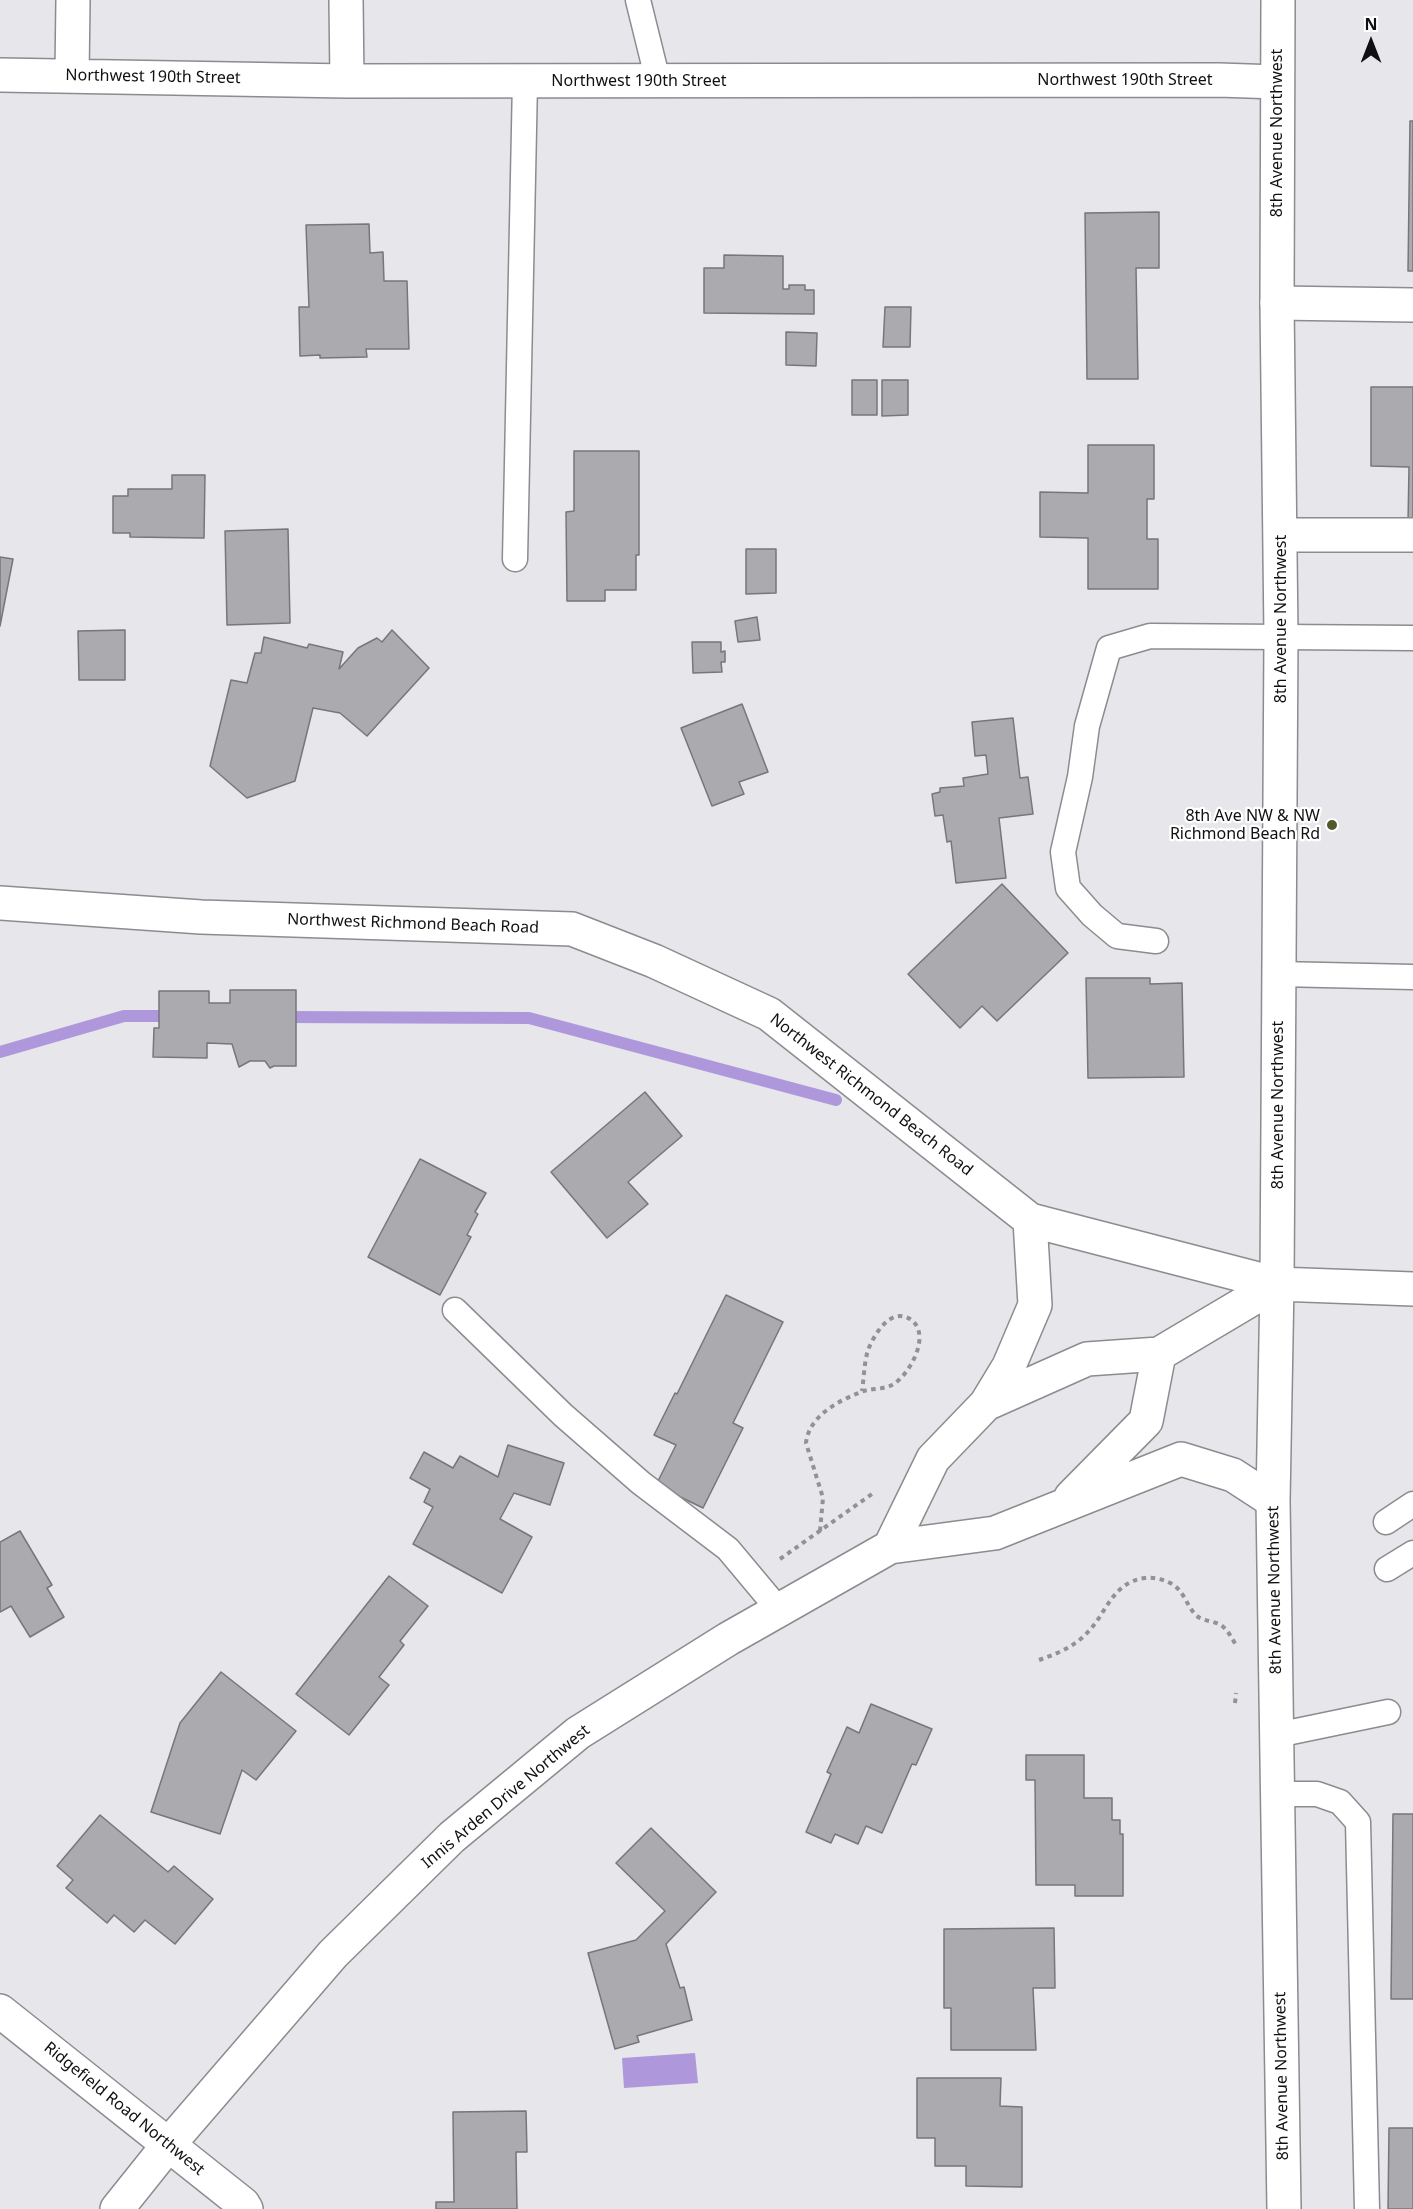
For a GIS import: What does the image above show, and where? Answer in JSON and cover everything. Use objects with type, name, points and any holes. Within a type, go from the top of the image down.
[{"type":"street","points":[[72,75],[73,0]]},
{"type":"street","points":[[346,0],[347,81]]},
{"type":"street","name":"8th Avenue Northwest","points":[[1278,0],[1277,303],[1281,636],[1277,1284],[1273,1501],[1284,2209]]},
{"type":"street","name":"Northwest 190th Street","points":[[0,75],[347,81],[1219,80],[1277,82]]},
{"type":"street","points":[[1277,303],[1413,305]]},
{"type":"street","points":[[1281,535],[1413,535]]},
{"type":"street","name":"Northwest Richmond Beach Road","points":[[0,903],[201,917],[572,929],[654,961],[769,1014],[1030,1220],[1277,1284],[1413,1289]]},
{"type":"street","points":[[890,1547],[933,1459],[986,1404],[1009,1366],[1035,1305],[1030,1220]]},
{"type":"street","points":[[986,1404],[1087,1359],[1159,1354],[1277,1284]]},
{"type":"street","name":"Innis Arden Drive Northwest","points":[[117,2209],[169,2144],[333,1954],[452,1837],[578,1733],[728,1639],[890,1547],[995,1533],[1062,1506],[1146,1421],[1159,1354]]},
{"type":"street","points":[[1062,1506],[1181,1459],[1233,1475],[1273,1501]]},
{"type":"street","name":"Ridgefield Road Northwest","points":[[0,2011],[169,2144],[243,2204],[246,2209]]},
{"type":"lane","points":[[638,0],[658,81]]},
{"type":"lane","points":[[515,559],[525,81]]},
{"type":"lane","points":[[1156,941],[1117,936],[1092,915],[1068,888],[1063,852],[1080,777],[1087,726],[1109,648],[1150,636],[1413,638]]},
{"type":"lane","points":[[1278,974],[1413,977]]},
{"type":"lane","points":[[455,1310],[563,1415],[624,1468],[728,1549],[779,1610]]},
{"type":"lane","points":[[1386,1522],[1413,1504]]},
{"type":"lane","points":[[1387,1569],[1413,1553]]},
{"type":"lane","points":[[1277,1735],[1388,1712]]},
{"type":"lane","points":[[1278,1794],[1317,1794],[1340,1802],[1358,1822],[1366,2209]]},
{"type":"path","points":[[820,1531],[823,1498],[806,1443],[807,1434],[818,1419],[833,1405],[862,1391],[882,1389],[893,1385],[910,1367],[914,1361],[919,1340],[915,1323],[908,1318],[896,1317],[887,1320],[879,1330],[868,1351],[862,1391]]},
{"type":"path","points":[[753,1579],[874,1493]]},
{"type":"path","points":[[1039,1660],[1057,1654],[1085,1635],[1097,1622],[1107,1604],[1127,1583],[1151,1577],[1162,1579],[1176,1587],[1194,1614],[1228,1631],[1239,1650]]},
{"type":"shaded area","points":[[695,2053],[698,2083],[624,2088],[622,2058]]},
{"type":"building","points":[[1410,121],[1413,121],[1413,271],[1408,271]]},
{"type":"building","points":[[1159,212],[1159,268],[1136,268],[1138,379],[1087,379],[1085,213]]},
{"type":"building","points":[[369,224],[370,253],[383,252],[384,281],[407,281],[409,349],[366,349],[367,357],[300,356],[299,307],[309,307],[306,225]]},
{"type":"building","points":[[724,255],[783,256],[783,289],[789,289],[789,285],[805,285],[805,290],[814,290],[814,314],[704,313],[704,268],[724,268]]},
{"type":"building","points":[[885,307],[911,307],[910,347],[883,347]]},
{"type":"building","points":[[786,332],[817,333],[816,366],[786,365]]},
{"type":"building","points":[[852,380],[877,380],[877,415],[852,415]]},
{"type":"building","points":[[882,380],[908,380],[908,415],[882,416]]},
{"type":"building","points":[[1371,387],[1413,387],[1413,523],[1408,523],[1409,467],[1371,466]]},
{"type":"building","points":[[1088,445],[1154,445],[1154,499],[1147,499],[1147,539],[1158,539],[1158,589],[1088,589],[1088,538],[1040,537],[1040,492],[1088,493]]},
{"type":"building","points":[[574,451],[639,451],[639,555],[636,555],[636,590],[605,590],[605,601],[567,601],[566,512],[574,511]]},
{"type":"building","points":[[172,475],[205,475],[204,538],[130,537],[130,533],[113,533],[113,496],[128,496],[128,489],[172,489]]},
{"type":"building","points":[[288,529],[290,623],[227,625],[225,531]]},
{"type":"building","points":[[746,549],[776,549],[776,593],[746,594]]},
{"type":"building","points":[[0,557],[13,559],[0,626]]},
{"type":"building","points":[[757,617],[760,640],[738,642],[735,621]]},
{"type":"building","points":[[125,630],[125,680],[79,680],[78,631]]},
{"type":"building","points":[[392,630],[429,668],[367,736],[340,713],[313,708],[295,781],[247,798],[210,766],[231,680],[247,683],[255,653],[261,653],[264,637],[307,648],[309,644],[343,652],[339,669],[358,648],[377,638],[382,642]]},
{"type":"building","points":[[692,642],[721,642],[721,652],[725,651],[725,662],[721,662],[722,672],[693,673]]},
{"type":"building","points":[[742,704],[768,772],[739,782],[744,794],[712,806],[681,728]]},
{"type":"building","points":[[1013,718],[1020,778],[1028,777],[1033,814],[999,818],[1006,878],[956,883],[951,841],[947,842],[943,815],[935,816],[932,794],[940,792],[940,788],[964,786],[963,778],[988,774],[986,755],[975,756],[972,722]]},
{"type":"building","points":[[1002,884],[1068,953],[997,1021],[982,1006],[960,1028],[908,974]]},
{"type":"building","points":[[1086,978],[1150,978],[1150,984],[1182,983],[1184,1077],[1088,1078]]},
{"type":"building","points":[[230,990],[296,990],[296,1066],[270,1068],[265,1061],[250,1061],[239,1067],[232,1044],[207,1043],[207,1058],[153,1057],[154,1028],[159,1028],[159,991],[209,991],[209,1003],[230,1003]]},
{"type":"building","points":[[645,1092],[682,1136],[628,1182],[648,1204],[607,1238],[551,1172]]},
{"type":"building","points":[[420,1159],[486,1193],[475,1212],[478,1214],[467,1235],[471,1237],[440,1295],[368,1257]]},
{"type":"building","points":[[726,1295],[783,1322],[733,1423],[743,1428],[703,1508],[656,1485],[676,1445],[654,1435]]},
{"type":"building","points":[[508,1445],[564,1463],[550,1505],[514,1493],[500,1519],[532,1537],[502,1593],[413,1544],[433,1507],[424,1502],[430,1489],[410,1478],[424,1452],[453,1468],[460,1456],[498,1477]]},
{"type":"building","points":[[20,1531],[52,1585],[47,1588],[64,1617],[30,1637],[11,1606],[0,1612],[0,1542]]},
{"type":"building","points":[[389,1576],[428,1606],[400,1641],[404,1645],[379,1677],[389,1685],[349,1735],[296,1694]]},
{"type":"building","points":[[221,1672],[296,1731],[256,1780],[242,1770],[220,1834],[151,1812],[180,1723]]},
{"type":"building","points":[[871,1704],[932,1729],[916,1765],[912,1764],[882,1833],[866,1826],[858,1844],[835,1834],[831,1843],[806,1832],[831,1774],[827,1772],[847,1727],[859,1733]]},
{"type":"building","points":[[1026,1755],[1084,1755],[1084,1798],[1112,1798],[1112,1820],[1120,1820],[1120,1834],[1123,1834],[1123,1896],[1075,1896],[1075,1885],[1036,1885],[1035,1780],[1026,1780]]},
{"type":"building","points":[[1393,1814],[1413,1814],[1413,1999],[1391,1999]]},
{"type":"building","points":[[100,1815],[168,1872],[174,1866],[213,1899],[175,1944],[145,1920],[134,1932],[114,1915],[107,1923],[66,1888],[73,1880],[57,1866]]},
{"type":"building","points":[[651,1828],[716,1892],[666,1944],[680,1988],[684,1987],[692,2020],[637,2036],[639,2042],[615,2049],[588,1953],[636,1940],[665,1911],[616,1863]]},
{"type":"building","points":[[1054,1928],[1055,1988],[1033,1988],[1036,2050],[951,2050],[951,2008],[944,2008],[944,1929]]},
{"type":"building","points":[[917,2078],[1001,2078],[1000,2106],[1022,2107],[1022,2187],[966,2186],[966,2166],[935,2166],[935,2138],[917,2138]]},
{"type":"building","points":[[526,2111],[527,2152],[516,2152],[517,2209],[436,2209],[436,2202],[454,2202],[453,2112]]},
{"type":"building","points":[[1389,2128],[1413,2128],[1413,2209],[1388,2209]]},
{"type":"waterway","points":[[0,1052],[124,1016],[174,1016]]},
{"type":"waterway","points":[[281,1017],[529,1018],[836,1100]]},
{"type":"place","name":"8th Ave NW & NW Richmond Beach Rd","points":[[1332,825]]}]
